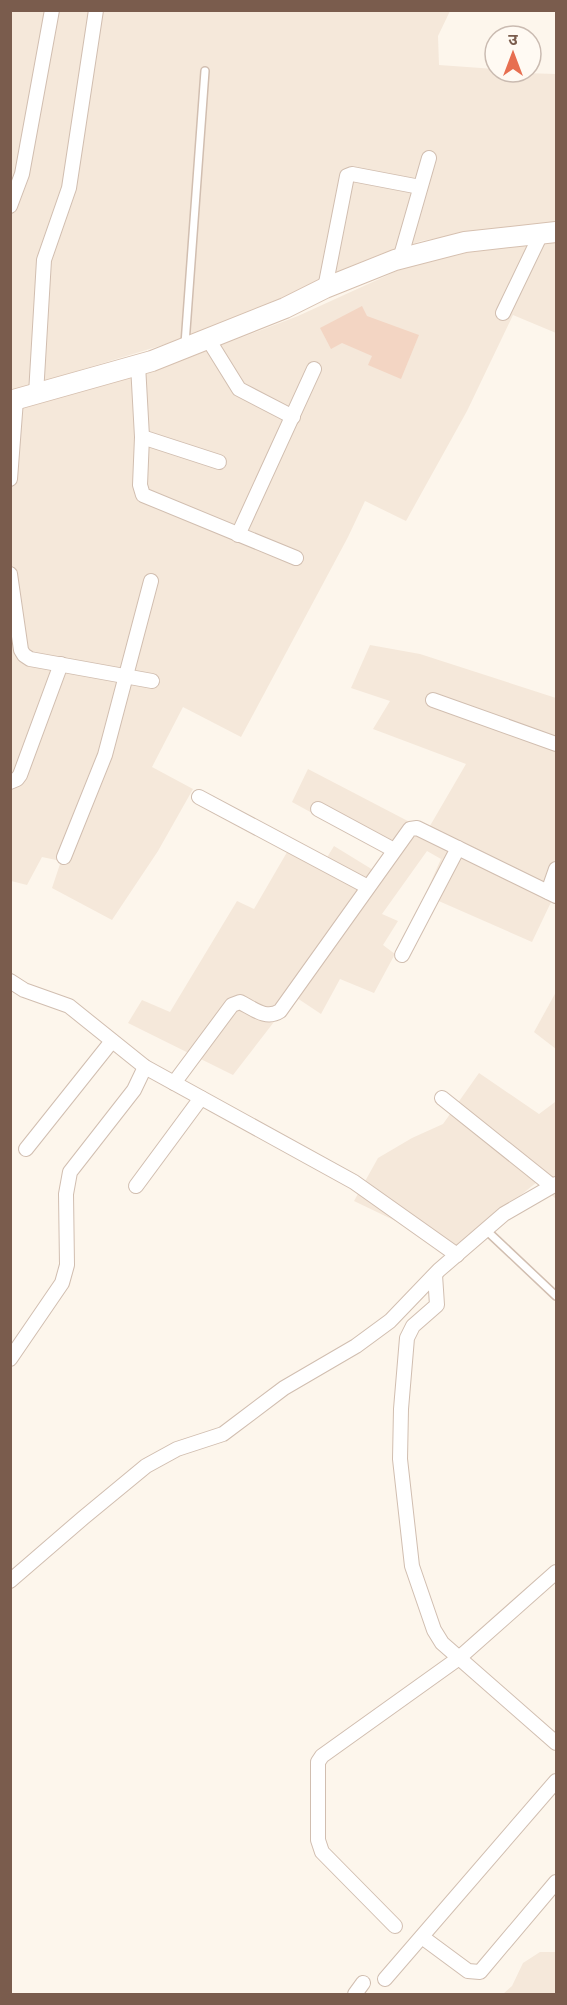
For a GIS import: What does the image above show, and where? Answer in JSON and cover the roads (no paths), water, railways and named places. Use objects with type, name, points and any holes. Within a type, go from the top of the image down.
[{"type":"street","points":[[10,206],[22,174],[52,10]]},
{"type":"street","points":[[36,394],[43,266],[69,188],[96,10]]},
{"type":"street","points":[[400,259],[429,158]]},
{"type":"street","points":[[326,288],[346,176],[352,174],[420,187]]},
{"type":"street","points":[[10,479],[13,400],[138,365],[185,348],[400,259],[465,242],[549,233]]},
{"type":"street","points":[[503,313],[549,233]]},
{"type":"street","points":[[208,339],[239,388],[292,417]]},
{"type":"street","points":[[138,365],[142,437],[140,485],[143,495],[296,558]]},
{"type":"street","points":[[238,535],[315,369]]},
{"type":"street","points":[[142,437],[219,462]]},
{"type":"street","points":[[10,574],[14,618],[24,655],[152,681]]},
{"type":"street","points":[[64,857],[100,772],[151,581]]},
{"type":"street","points":[[10,782],[20,775],[61,664]]},
{"type":"street","points":[[432,700],[556,744]]},
{"type":"street","points":[[199,797],[368,887]]},
{"type":"street","points":[[318,809],[394,850]]},
{"type":"street","points":[[174,1083],[232,1005],[240,1002],[270,1016],[280,1011],[407,831],[414,828],[552,894],[556,870]]},
{"type":"street","points":[[402,955],[458,848]]},
{"type":"street","points":[[10,981],[24,990],[69,1006],[145,1067],[354,1182],[457,1255]]},
{"type":"street","points":[[26,1149],[112,1041]]},
{"type":"street","points":[[10,1359],[62,1283],[65,1274],[67,1265],[66,1194],[70,1172],[134,1090],[145,1067]]},
{"type":"street","points":[[136,1186],[201,1098]]},
{"type":"street","points":[[10,1581],[146,1466],[177,1449],[223,1434],[284,1388],[356,1346],[390,1321],[435,1275],[504,1214],[554,1185],[442,1098]]},
{"type":"street","points":[[435,1275],[437,1305],[413,1326],[407,1338],[401,1409],[401,1468],[414,1575],[438,1638],[556,1743]]},
{"type":"street","points":[[395,1926],[322,1852],[318,1840],[316,1770],[318,1762],[322,1756],[459,1658],[556,1572]]},
{"type":"street","points":[[385,1978],[556,1781]]},
{"type":"street","points":[[422,1937],[468,1971],[480,1972],[556,1882]]},
{"type":"lane","points":[[185,348],[205,71]]},
{"type":"lane","points":[[486,1230],[556,1296]]}]
